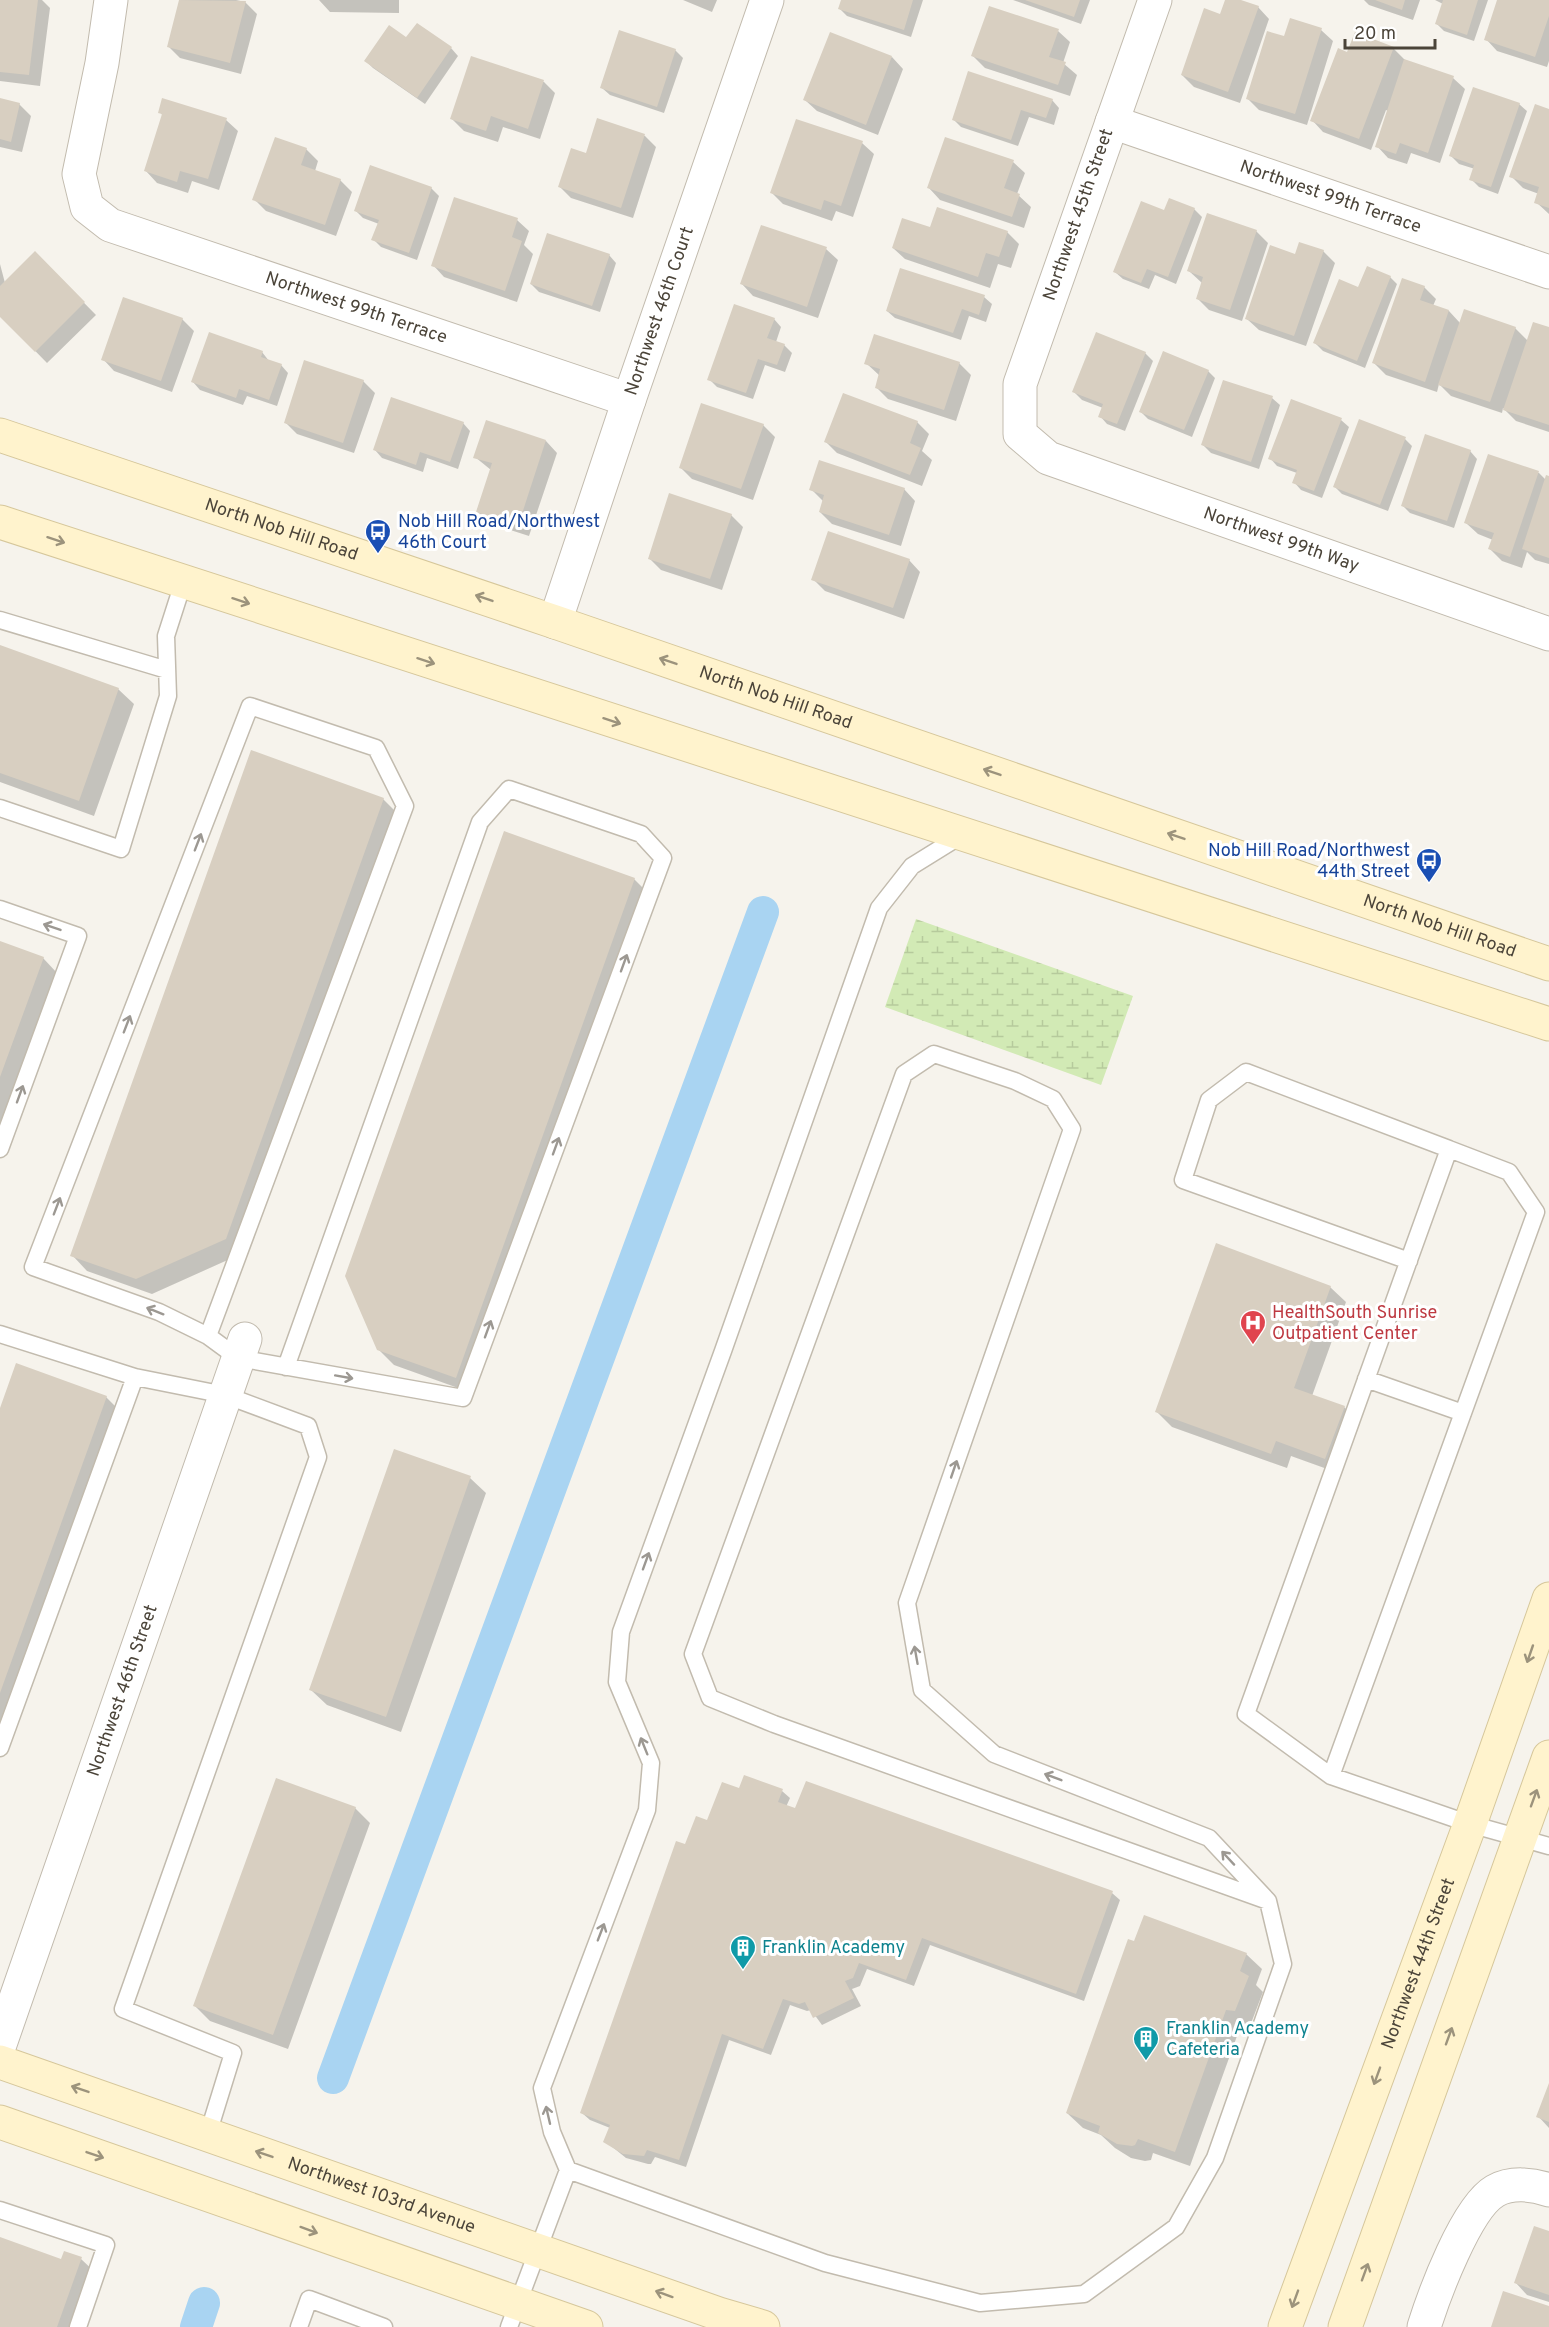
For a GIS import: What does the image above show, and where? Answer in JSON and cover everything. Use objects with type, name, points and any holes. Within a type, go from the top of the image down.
[{"type":"main road","name":"North Nob Hill Road","points":[[0,435],[555,622],[1549,964]]},
{"type":"main road","points":[[0,522],[1549,1024]]},
{"type":"main road","name":"Northwest 44th Street","points":[[1285,2327],[1470,1824],[1549,1599]]},
{"type":"main road","points":[[1346,2327],[1534,1842],[1549,1757]]},
{"type":"main road","name":"Northwest 103rd Avenue","points":[[0,2062],[719,2314],[764,2327]]},
{"type":"main road","points":[[0,2122],[513,2315],[586,2327]]},
{"type":"street","name":"Northwest 99th Terrace","points":[[111,0],[102,63],[79,174],[87,207],[110,225],[629,400]]},
{"type":"street","name":"Northwest 46th Court","points":[[555,622],[767,0]]},
{"type":"street","name":"Northwest 45th Street","points":[[1020,434],[1020,384],[1155,0]]},
{"type":"street","name":"Northwest 99th Terrace","points":[[1112,122],[1549,272]]},
{"type":"street","name":"Northwest 99th Way","points":[[1020,434],[1048,458],[1549,634]]},
{"type":"street","name":"Northwest 46th Street","points":[[0,2044],[241,1348]]},
{"type":"street","points":[[1424,2327],[1463,2232],[1478,2206],[1494,2192],[1513,2185],[1537,2186],[1549,2190]]},
{"type":"lane","points":[[0,808],[120,849],[168,696],[166,636],[183,583]]},
{"type":"lane","points":[[0,620],[167,670]]},
{"type":"lane","points":[[208,1336],[405,806],[376,748],[250,706],[33,1267],[159,1312],[208,1336],[286,1367],[463,1398],[663,858],[641,834],[509,789],[480,822],[286,1367]]},
{"type":"lane","points":[[513,2315],[568,2170],[552,2132],[542,2088],[646,1810],[651,1763],[617,1682],[621,1632],[735,1318],[879,908],[912,866],[962,835]]},
{"type":"lane","points":[[0,909],[78,936],[0,1149]]},
{"type":"lane","points":[[568,2170],[825,2263],[980,2303],[1084,2294],[1176,2227],[1215,2158],[1283,1964],[1268,1901],[1209,1838],[994,1754],[922,1690],[907,1603],[1072,1129],[1053,1098],[1015,1081],[934,1054],[904,1074],[693,1654],[705,1688],[710,1698],[774,1724],[1268,1901]]},
{"type":"lane","points":[[1331,1776],[1536,1212],[1509,1172],[1246,1072],[1209,1100],[1183,1180],[1409,1261]]},
{"type":"lane","points":[[1449,1149],[1246,1714],[1331,1776],[1470,1824],[1534,1842]]},
{"type":"lane","points":[[0,1334],[135,1377],[225,1395],[309,1426],[318,1456],[123,2009],[233,2053],[208,2134]]},
{"type":"lane","points":[[0,1748],[135,1377]]},
{"type":"lane","points":[[1366,1379],[1463,1413]]},
{"type":"lane","points":[[0,2210],[106,2245],[78,2327]]},
{"type":"lane","points":[[299,2327],[309,2299],[384,2327]]},
{"type":"green space","points":[[916,919],[1133,996],[1101,1085],[885,1007]]},
{"type":"building","points":[[0,0],[38,0],[29,75],[0,72]]},
{"type":"building","points":[[179,0],[246,1],[230,63],[167,47]]},
{"type":"building","points":[[841,0],[913,0],[904,30],[838,9]]},
{"type":"building","points":[[1025,0],[1080,0],[1074,17]]},
{"type":"building","points":[[1225,0],[1241,0],[1259,6],[1228,92],[1181,75],[1204,8],[1220,14]]},
{"type":"building","points":[[1375,0],[1405,0],[1402,10]]},
{"type":"building","points":[[1443,0],[1478,0],[1467,35],[1435,24]]},
{"type":"building","points":[[1497,0],[1549,0],[1549,16],[1535,57],[1484,40]]},
{"type":"building","points":[[989,6],[1059,29],[1049,57],[1066,62],[1058,85],[971,56]]},
{"type":"building","points":[[1290,18],[1322,28],[1295,114],[1246,99],[1267,31],[1284,36]]},
{"type":"building","points":[[417,23],[452,47],[417,98],[364,61],[389,25],[406,37]]},
{"type":"building","points":[[619,30],[676,49],[657,107],[600,88]]},
{"type":"building","points":[[830,32],[892,56],[866,125],[803,100]]},
{"type":"building","points":[[1355,32],[1394,47],[1359,139],[1310,121],[1338,48],[1347,52]]},
{"type":"building","points":[[471,56],[544,80],[528,129],[491,116],[486,131],[450,119]]},
{"type":"building","points":[[1404,59],[1454,76],[1428,153],[1400,143],[1396,154],[1375,147]]},
{"type":"building","points":[[968,71],[1053,99],[1046,118],[1021,110],[1011,140],[952,120]]},
{"type":"building","points":[[1473,87],[1520,103],[1491,187],[1469,180],[1474,165],[1449,156]]},
{"type":"building","points":[[0,98],[20,103],[11,142],[0,139]]},
{"type":"building","points":[[162,98],[227,118],[208,179],[180,171],[177,182],[144,171],[162,114],[158,113]]},
{"type":"building","points":[[1535,104],[1549,109],[1549,208],[1534,203],[1539,187],[1509,177]]},
{"type":"building","points":[[597,118],[645,134],[621,208],[558,187],[571,148],[586,153]]},
{"type":"building","points":[[796,119],[863,141],[841,206],[824,200],[821,210],[770,193]]},
{"type":"building","points":[[275,137],[307,148],[301,165],[341,179],[325,225],[252,200]]},
{"type":"building","points":[[945,137],[1014,160],[1004,188],[1020,194],[1012,217],[927,188]]},
{"type":"building","points":[[370,165],[432,187],[409,253],[371,240],[379,220],[354,211]]},
{"type":"building","points":[[454,197],[518,218],[512,237],[522,241],[505,291],[431,266]]},
{"type":"building","points":[[1169,198],[1195,208],[1168,277],[1147,269],[1141,283],[1113,272],[1141,201],[1164,210]]},
{"type":"building","points":[[937,207],[1008,231],[999,257],[986,253],[978,277],[892,248],[902,218],[930,227]]},
{"type":"building","points":[[1207,213],[1257,230],[1230,310],[1196,299],[1203,277],[1187,271]]},
{"type":"building","points":[[761,225],[827,247],[807,307],[740,284]]},
{"type":"building","points":[[547,233],[610,254],[592,306],[530,284]]},
{"type":"building","points":[[1299,242],[1324,250],[1294,336],[1245,319],[1270,245],[1295,254]]},
{"type":"building","points":[[35,251],[85,302],[35,352],[0,317],[0,286]]},
{"type":"building","points":[[1367,266],[1391,276],[1357,361],[1313,343],[1339,279],[1358,287]]},
{"type":"building","points":[[900,268],[985,295],[979,315],[962,309],[953,333],[886,311]]},
{"type":"building","points":[[1402,278],[1425,286],[1420,300],[1449,310],[1425,382],[1372,363]]},
{"type":"building","points":[[123,297],[183,318],[161,381],[101,360]]},
{"type":"building","points":[[734,304],[775,318],[767,338],[785,344],[777,365],[758,359],[746,393],[707,380]]},
{"type":"building","points":[[1464,309],[1516,327],[1490,402],[1438,385]]},
{"type":"building","points":[[1533,322],[1549,327],[1549,425],[1503,410]]},
{"type":"building","points":[[209,332],[263,351],[261,357],[282,364],[269,400],[239,389],[236,398],[191,382]]},
{"type":"building","points":[[1096,332],[1146,352],[1117,424],[1098,417],[1103,404],[1072,392]]},
{"type":"building","points":[[874,334],[960,362],[944,410],[875,388],[880,369],[864,364]]},
{"type":"building","points":[[1163,351],[1209,370],[1184,430],[1139,412]]},
{"type":"building","points":[[304,360],[364,380],[343,443],[284,423]]},
{"type":"building","points":[[1223,380],[1273,396],[1251,462],[1201,445]]},
{"type":"building","points":[[843,393],[918,421],[910,443],[921,448],[910,475],[824,442]]},
{"type":"building","points":[[391,397],[464,422],[450,462],[420,452],[416,465],[373,450]]},
{"type":"building","points":[[1291,399],[1342,418],[1314,491],[1292,483],[1297,470],[1268,459]]},
{"type":"building","points":[[701,403],[764,424],[741,489],[679,468]]},
{"type":"building","points":[[1359,419],[1406,437],[1380,505],[1333,487]]},
{"type":"building","points":[[486,420],[546,440],[518,526],[476,512],[492,463],[473,458]]},
{"type":"building","points":[[1425,434],[1471,450],[1447,521],[1401,506]]},
{"type":"building","points":[[1488,454],[1539,471],[1510,557],[1488,549],[1494,533],[1464,523]]},
{"type":"building","points":[[819,460],[905,488],[889,535],[819,512],[824,495],[809,490]]},
{"type":"building","points":[[1546,475],[1549,476],[1549,558],[1522,549]]},
{"type":"building","points":[[669,493],[732,514],[710,579],[648,559]]},
{"type":"building","points":[[828,531],[910,559],[893,608],[811,580]]},
{"type":"building","points":[[0,645],[119,688],[79,801],[0,773]]},
{"type":"building","points":[[251,750],[384,798],[226,1239],[136,1279],[70,1256]]},
{"type":"building","points":[[504,831],[635,878],[456,1378],[377,1350],[345,1276]]},
{"type":"building","points":[[0,941],[44,957],[0,1077]]},
{"type":"building","points":[[1216,1243],[1331,1286],[1294,1388],[1345,1406],[1325,1459],[1276,1441],[1271,1454],[1155,1412]]},
{"type":"building","points":[[16,1363],[107,1396],[0,1693],[0,1408]]},
{"type":"building","points":[[394,1449],[471,1476],[386,1717],[309,1690]]},
{"type":"building","name":"Franklin Academy","points":[[744,1775],[783,1789],[778,1802],[795,1808],[806,1781],[1113,1891],[1076,1994],[922,1938],[906,1980],[859,1963],[853,1978],[845,1981],[854,1998],[813,2018],[805,2002],[799,2004],[783,1999],[763,2049],[722,2034],[679,2160],[647,2150],[644,2156],[623,2154],[603,2142],[610,2125],[580,2113],[676,1841],[685,1844],[696,1816],[707,1820],[722,1782],[739,1788]]},
{"type":"building","points":[[276,1778],[356,1807],[273,2035],[193,2006]]},
{"type":"building","name":"Franklin Academy Cafeteria","points":[[1144,1915],[1247,1953],[1240,1971],[1249,1976],[1235,2011],[1226,2010],[1175,2152],[1138,2139],[1132,2146],[1117,2144],[1098,2133],[1100,2126],[1066,2113],[1128,1939],[1134,1941]]},
{"type":"building","points":[[1549,2083],[1549,2122],[1536,2117]]},
{"type":"building","points":[[1534,2226],[1549,2231],[1549,2295],[1514,2283]]},
{"type":"building","points":[[0,2237],[61,2259],[64,2251],[82,2257],[57,2327],[0,2327]]},
{"type":"building","points":[[1503,2291],[1549,2306],[1549,2327],[1491,2327]]},
{"type":"waterway","points":[[333,2078],[763,912]]},
{"type":"waterway","points":[[196,2327],[204,2303]]},
{"type":"place","name":"Nob Hill Road/Northwest 46th Court","points":[[378,555]]},
{"type":"place","name":"Nob Hill Road/Northwest 44th Street","points":[[1429,884]]},
{"type":"place","name":"HealthSouth Sunrise Outpatient Center","points":[[1253,1346]]},
{"type":"place","name":"Franklin Academy","points":[[743,1971]]},
{"type":"place","name":"Franklin Academy Cafeteria","points":[[1146,2062]]}]
